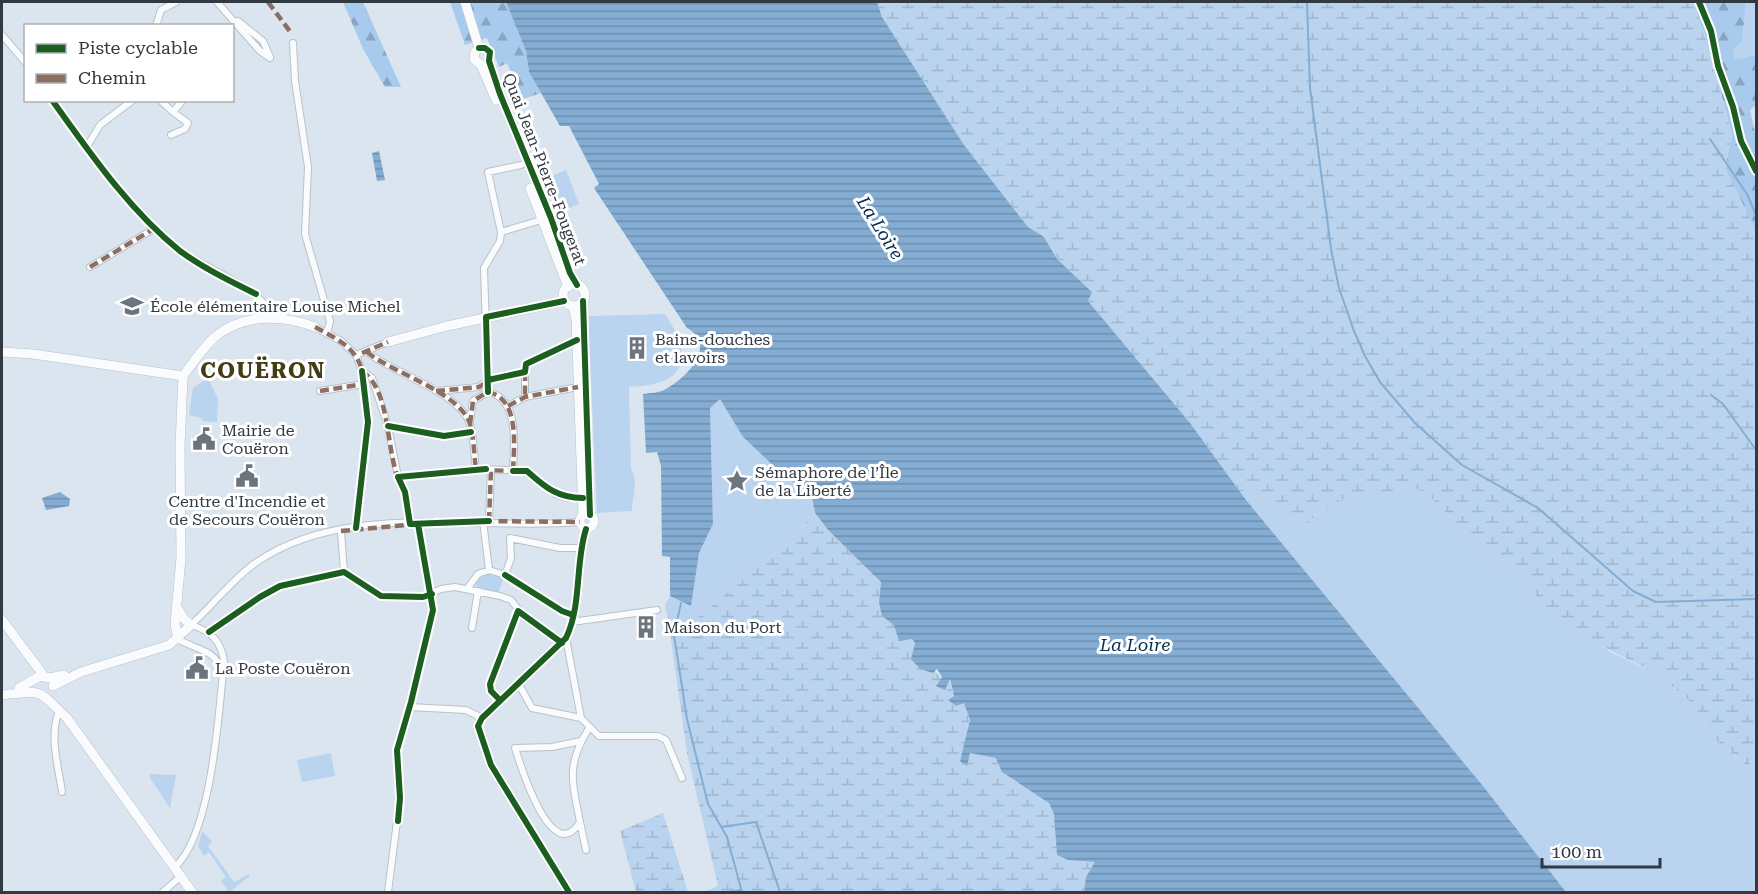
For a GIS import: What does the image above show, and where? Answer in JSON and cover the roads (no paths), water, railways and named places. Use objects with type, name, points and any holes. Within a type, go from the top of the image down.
[{"type":"main road","name":"Quai Jean-Pierre-Fougerat","points":[[465,2],[479,48],[488,50],[491,56],[485,63]]},
{"type":"main road","name":"Quai Jean-Pierre-Fougerat","points":[[485,63],[541,220],[573,286],[584,291],[585,520],[580,545],[573,619],[563,642]]},
{"type":"main road","name":"Quai Jean-Pierre-Fougerat","points":[[485,63],[570,273],[573,286]]},
{"type":"main road","name":"Quai Jean-Pierre-Fougerat","points":[[573,286],[563,293],[569,304],[577,340],[585,520]]},
{"type":"main road","points":[[388,342],[486,317],[583,302]]},
{"type":"main road","points":[[178,639],[175,624],[181,558],[183,376],[216,337],[228,329],[271,316],[299,321],[315,327]]},
{"type":"main road","points":[[2,352],[33,354],[183,376]]},
{"type":"main road","points":[[2,695],[164,648],[178,639],[192,625],[184,620],[177,607]]},
{"type":"main road","points":[[2,620],[67,718],[192,892]]},
{"type":"main road","points":[[2,628],[43,683],[45,696],[67,718]]},
{"type":"main road","points":[[563,642],[482,718],[478,730],[491,765],[569,892]]},
{"type":"street","points":[[157,24],[161,10],[176,2]]},
{"type":"street","points":[[217,2],[223,9],[260,51],[270,58],[263,41],[223,9]]},
{"type":"street","points":[[2,35],[24,61]]},
{"type":"street","points":[[293,43],[295,81],[308,167],[305,234],[330,321],[327,334]]},
{"type":"street","points":[[53,102],[86,148],[155,228],[181,251],[207,268],[256,294],[266,303],[271,316]]},
{"type":"street","points":[[86,148],[100,125],[130,102]]},
{"type":"street","points":[[161,102],[188,123],[185,129],[171,135]]},
{"type":"street","points":[[173,112],[181,102]]},
{"type":"street","points":[[488,392],[484,268],[500,241],[501,232],[488,172],[521,165]]},
{"type":"street","points":[[501,232],[541,220]]},
{"type":"street","points":[[90,267],[155,228]]},
{"type":"street","points":[[315,327],[341,341],[356,355],[362,372],[368,422],[356,528]]},
{"type":"street","points":[[525,397],[526,364],[577,340]]},
{"type":"street","points":[[356,355],[388,342]]},
{"type":"street","points":[[367,352],[380,363],[435,391],[465,414],[470,424]]},
{"type":"street","points":[[362,372],[372,378],[388,426],[398,477],[405,492],[410,524]]},
{"type":"street","points":[[435,391],[479,387],[488,380],[525,372]]},
{"type":"street","points":[[320,391],[364,384]]},
{"type":"street","points":[[508,406],[525,397],[578,387]]},
{"type":"street","points":[[476,470],[470,424],[473,401],[488,392],[499,394],[508,406],[514,444],[513,471]]},
{"type":"street","points":[[388,426],[444,436],[471,432]]},
{"type":"street","points":[[398,477],[476,470],[527,471],[545,488],[560,496],[583,498]]},
{"type":"street","points":[[488,470],[486,521],[489,570]]},
{"type":"street","points":[[163,892],[177,873],[189,849],[204,805],[222,683],[224,661],[219,645],[210,632],[192,625],[254,564],[296,542],[356,528],[486,521],[585,520]]},
{"type":"street","points":[[388,892],[400,798],[396,750],[410,707],[433,613],[432,594],[418,524]]},
{"type":"street","points":[[341,531],[344,572]]},
{"type":"street","points":[[467,589],[478,574],[489,570],[505,576],[510,558],[510,538],[560,548],[580,545]]},
{"type":"street","points":[[210,632],[251,602],[280,586],[344,572],[381,596],[423,597],[441,589],[467,589],[512,600],[518,611],[563,642],[581,718],[589,728],[599,736],[658,736],[666,740],[682,777]]},
{"type":"street","points":[[472,628],[477,591]]},
{"type":"street","points":[[573,619],[657,610]]},
{"type":"street","points":[[500,700],[491,690],[490,684],[518,611]]},
{"type":"street","points":[[178,639],[188,646],[209,653],[218,660],[222,683]]},
{"type":"street","points":[[209,653],[219,645]]},
{"type":"street","points":[[518,683],[531,708],[581,718]]},
{"type":"street","points":[[410,707],[466,710],[482,718]]},
{"type":"street","points":[[59,711],[54,723],[54,740],[62,792]]},
{"type":"street","points":[[586,850],[572,771],[573,758],[589,728]]},
{"type":"street","points":[[580,822],[563,835],[552,830],[540,810],[515,748],[552,747],[581,741]]},
{"type":"water","name":"La Loire","points":[[506,2],[877,2],[882,17],[964,145],[1028,227],[1044,237],[1057,259],[1092,292],[1088,301],[1190,423],[1246,500],[1483,786],[1566,892],[1084,892],[1086,877],[1095,862],[1068,860],[1057,855],[1054,814],[1049,803],[1002,772],[996,758],[970,753],[967,766],[960,761],[970,720],[964,703],[956,706],[948,700],[954,696],[950,679],[945,690],[936,686],[942,677],[937,669],[933,673],[920,669],[911,659],[915,643],[912,639],[899,641],[894,625],[882,616],[879,602],[881,582],[829,531],[815,513],[812,497],[777,469],[743,437],[720,399],[710,408],[713,524],[699,553],[691,606],[670,596],[670,557],[662,556],[661,466],[657,452],[646,453],[643,394],[664,390],[682,377],[696,361],[700,352],[700,343],[696,335],[687,328],[594,188],[599,184],[569,126],[560,126],[529,72],[526,51]]},
{"type":"water","points":[[379,151],[385,180],[377,181],[372,153]]},
{"type":"water","points":[[60,492],[70,499],[69,506],[46,510],[42,498]]},
{"type":"waterway","points":[[1307,2],[1310,88],[1331,249],[1339,288],[1354,331],[1380,382],[1415,423],[1462,465],[1538,508],[1633,591],[1656,602],[1756,599]]},
{"type":"waterway","points":[[1710,139],[1747,194],[1756,215]]},
{"type":"waterway","points":[[1711,395],[1723,404],[1756,450]]},
{"type":"waterway","points":[[681,603],[674,635],[687,719],[708,804],[727,837],[742,892]]},
{"type":"waterway","points":[[721,827],[756,822],[780,892]]},
{"type":"waterway","points":[[729,892],[741,890]]},
{"type":"place","name":"École élémentaire Louise Michel","points":[[132,306]]},
{"type":"place","name":"Bains-douches et lavoirs","points":[[637,348]]},
{"type":"place","name":"Mairie de Couëron","points":[[204,439]]},
{"type":"place","name":"Centre d'Incendie et de Secours Couëron","points":[[247,476]]},
{"type":"place","name":"Sémaphore de l’Île de la Liberté","points":[[737,481]]},
{"type":"place","name":"Maison du Port","points":[[646,627]]},
{"type":"place","name":"La Poste Couëron","points":[[197,668]]},
{"type":"district","name":"COUËRON","points":[[263,370]]}]
